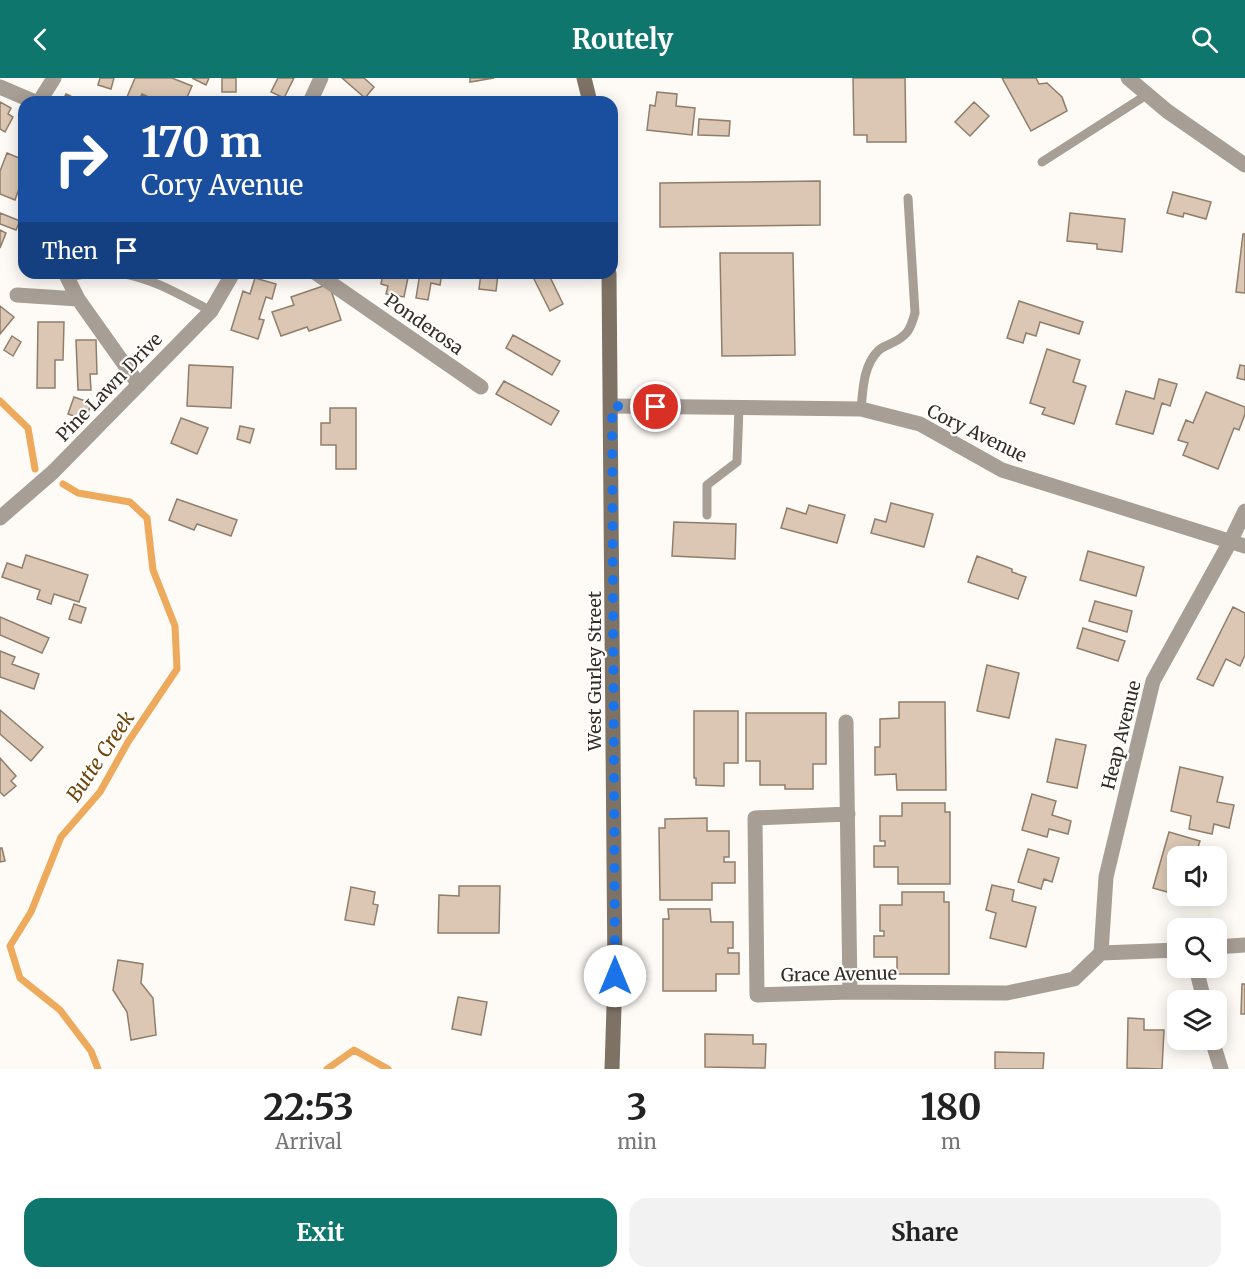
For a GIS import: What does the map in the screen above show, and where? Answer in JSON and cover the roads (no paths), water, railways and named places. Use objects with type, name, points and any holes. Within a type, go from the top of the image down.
[{"type":"main road","points":[[584,78],[588,96]]},
{"type":"main road","name":"West Gurley Street","points":[[609,279],[615,976],[612,1069]]},
{"type":"street","points":[[41,96],[54,78]]},
{"type":"street","points":[[313,96],[321,78]]},
{"type":"street","points":[[1128,78],[1167,111],[1245,165]]},
{"type":"street","points":[[0,87],[22,96]]},
{"type":"street","points":[[68,279],[78,299],[139,385]]},
{"type":"street","name":"Pine Lawn Drive","points":[[0,518],[53,472],[211,311],[230,279]]},
{"type":"street","name":"Ponderosa","points":[[325,279],[481,387]]},
{"type":"street","points":[[16,295],[78,299]]},
{"type":"street","name":"Cory Avenue","points":[[612,406],[861,409],[920,424],[1002,470],[1238,544]]},
{"type":"street","name":"Heap Avenue","points":[[1101,953],[1106,877],[1154,681],[1238,544],[1245,511]]},
{"type":"street","points":[[846,722],[850,992]]},
{"type":"street","name":"Grace Avenue","points":[[848,814],[755,818],[757,994],[1007,993],[1074,979],[1101,953]]},
{"type":"street","points":[[1227,946],[1245,945]]},
{"type":"street","points":[[1101,953],[1167,950]]},
{"type":"street","points":[[1215,1050],[1221,1069]]},
{"type":"lane","points":[[1042,162],[1148,94]]},
{"type":"lane","points":[[861,409],[870,362],[879,349],[898,340],[911,330],[915,313],[908,198]]},
{"type":"lane","points":[[142,279],[211,311]]},
{"type":"lane","points":[[707,515],[707,485],[737,462],[739,407]]},
{"type":"waterway","name":"Butte Creek","points":[[0,401],[28,428],[35,469]]},
{"type":"waterway","name":"Butte Creek","points":[[63,484],[78,493],[130,502],[147,518],[153,570],[175,626],[177,669],[128,742],[100,792],[61,837],[31,912],[10,946],[20,978],[60,1010],[91,1051],[98,1069]]},
{"type":"waterway","name":"Butte Creek","points":[[327,1069],[354,1050],[388,1069]]}]
